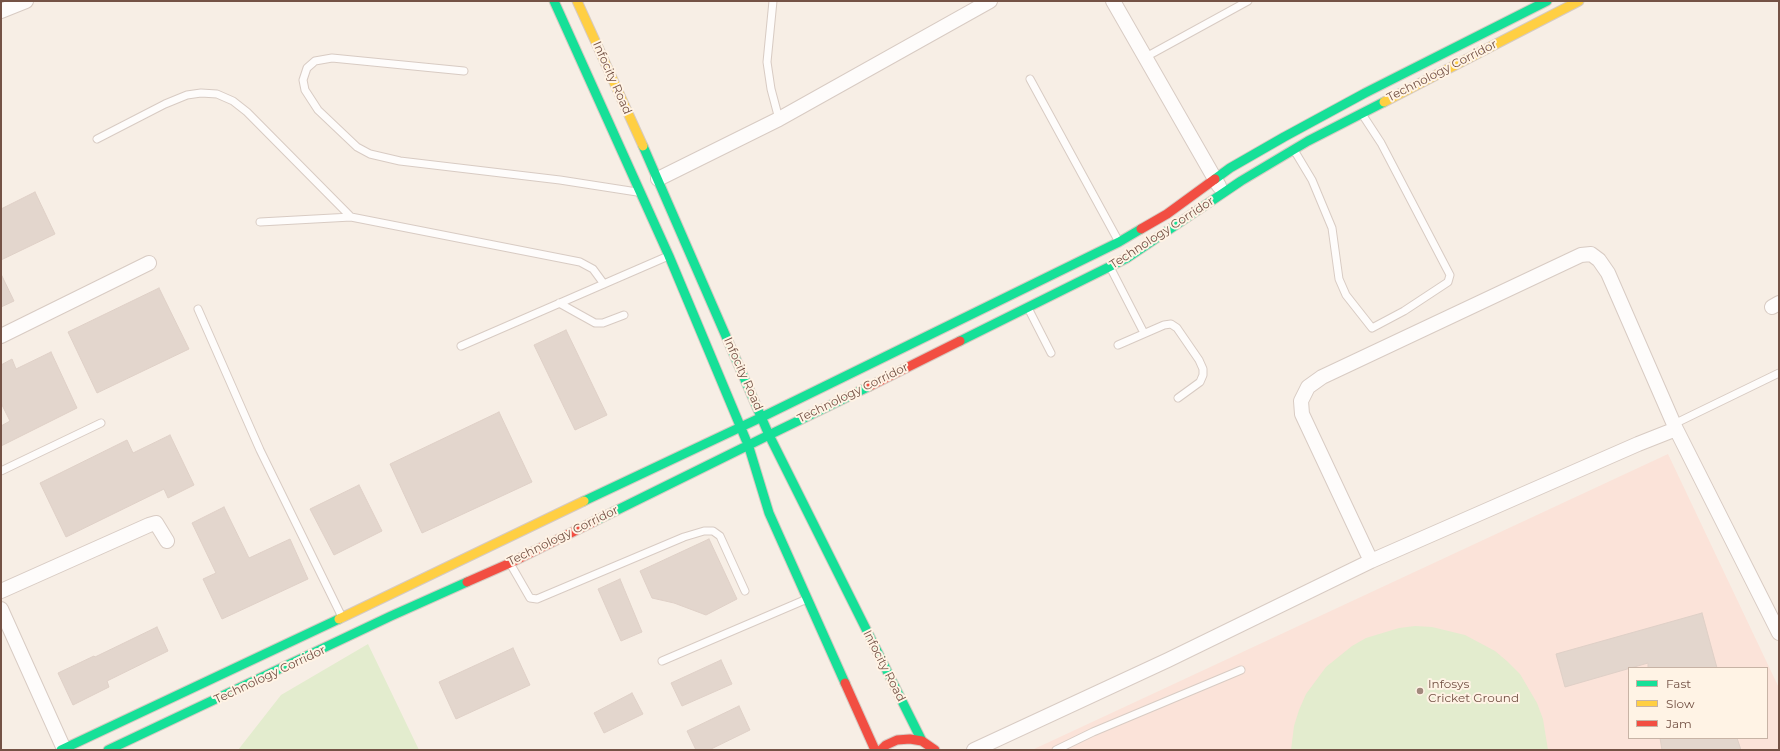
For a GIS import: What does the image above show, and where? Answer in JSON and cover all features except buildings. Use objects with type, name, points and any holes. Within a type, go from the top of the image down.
[{"type":"street","points":[[1,11],[26,1]]},
{"type":"street","name":"Infocity Road","points":[[554,1],[641,192],[742,426],[769,514],[875,750]]},
{"type":"street","name":"Infocity Road","points":[[577,1],[658,179],[769,435],[922,741]]},
{"type":"street","points":[[658,179],[779,119],[990,1]]},
{"type":"street","points":[[1113,1],[1144,58],[1223,193]]},
{"type":"street","points":[[1,609],[63,749],[342,618],[762,417],[1119,242],[1167,214],[1230,168],[1284,137],[1365,93],[1547,1]]},
{"type":"street","name":"Technology Corridor","points":[[108,750],[392,616],[510,563],[748,444],[1110,267],[1133,254],[1223,193],[1294,150],[1362,113],[1579,1]]},
{"type":"street","points":[[1371,562],[1302,414],[1301,401],[1308,387],[1322,377],[1580,255],[1591,254],[1599,260],[1608,273],[1675,427],[1779,633]]},
{"type":"street","points":[[1,336],[149,264]]},
{"type":"street","points":[[974,750],[1168,660],[1371,562],[1675,427]]},
{"type":"street","points":[[1,591],[149,525],[156,523],[167,541]]},
{"type":"street","points":[[881,750],[886,745],[898,740],[910,739],[922,741],[935,750]]},
{"type":"lane","points":[[773,1],[767,62],[771,89],[779,119]]},
{"type":"lane","points":[[1144,58],[1248,1]]},
{"type":"lane","points":[[464,71],[332,58],[315,61],[307,68],[303,80],[305,90],[318,110],[357,147],[370,154],[400,161],[560,180],[641,192]]},
{"type":"lane","points":[[1030,79],[1119,242]]},
{"type":"lane","points":[[97,138],[165,104],[187,95],[202,93],[217,94],[233,101],[247,112],[351,217]]},
{"type":"lane","points":[[1294,150],[1312,180],[1332,228],[1339,279],[1346,295],[1372,328],[1404,311],[1448,282],[1450,275],[1381,143],[1362,113]]},
{"type":"lane","points":[[260,222],[351,217],[574,260],[593,269],[604,284]]},
{"type":"lane","points":[[461,346],[669,256]]},
{"type":"lane","points":[[1110,267],[1144,332]]},
{"type":"lane","points":[[559,303],[595,323],[603,323],[624,315]]},
{"type":"lane","points":[[1028,308],[1051,353]]},
{"type":"lane","points":[[198,309],[260,450],[342,618]]},
{"type":"lane","points":[[1118,345],[1164,324],[1172,324],[1177,328],[1203,368],[1203,376],[1200,382],[1178,398]]},
{"type":"lane","points":[[1675,427],[1779,373]]},
{"type":"lane","points":[[1,471],[101,423]]},
{"type":"lane","points":[[510,563],[530,598],[537,599],[684,537],[704,531],[713,532],[720,536],[745,591]]},
{"type":"lane","points":[[662,661],[808,599]]},
{"type":"lane","points":[[1056,750],[1093,732],[1241,670]]},
{"type":"shaded area","points":[[1668,454],[1779,688],[1779,750],[1032,750]]},
{"type":"green space","name":"Infosys Cricket Ground","points":[[1415,626],[1432,627],[1465,635],[1495,651],[1508,662],[1520,674],[1537,703],[1543,719],[1548,750],[1291,750],[1294,726],[1299,710],[1306,694],[1326,667],[1352,646],[1366,638],[1399,628]]},
{"type":"green space","points":[[368,644],[419,750],[238,750],[281,695]]},
{"type":"traffic: fast","points":[[554,1],[669,256],[746,440]]},
{"type":"traffic: fast","points":[[1215,179],[1230,168],[1284,137],[1365,93],[1547,1]]},
{"type":"traffic: fast","points":[[960,341],[1127,258],[1241,181],[1308,141],[1384,102]]},
{"type":"traffic: fast","points":[[595,521],[769,435],[643,146]]},
{"type":"traffic: fast","points":[[762,417],[1119,242],[1141,229]]},
{"type":"traffic: fast","points":[[870,386],[769,435],[922,741]]},
{"type":"traffic: fast","points":[[584,501],[762,417]]},
{"type":"traffic: fast","points":[[748,444],[769,513],[845,683]]},
{"type":"traffic: fast","points":[[108,750],[391,616],[467,582]]},
{"type":"traffic: fast","points":[[61,750],[339,619]]},
{"type":"traffic: slow","points":[[577,1],[643,146]]},
{"type":"traffic: slow","points":[[1384,102],[1579,1]]},
{"type":"traffic: slow","points":[[339,619],[584,501]]},
{"type":"traffic: jam","points":[[1141,229],[1167,214],[1215,179]]},
{"type":"traffic: jam","points":[[870,386],[960,341]]},
{"type":"traffic: jam","points":[[467,582],[510,563],[595,521]]},
{"type":"traffic: jam","points":[[845,683],[875,750]]},
{"type":"traffic: jam","points":[[881,750],[886,745],[897,740],[910,739],[922,741],[935,750]]},
{"type":"place","name":"Infosys Cricket Ground","points":[[1420,691]]}]
